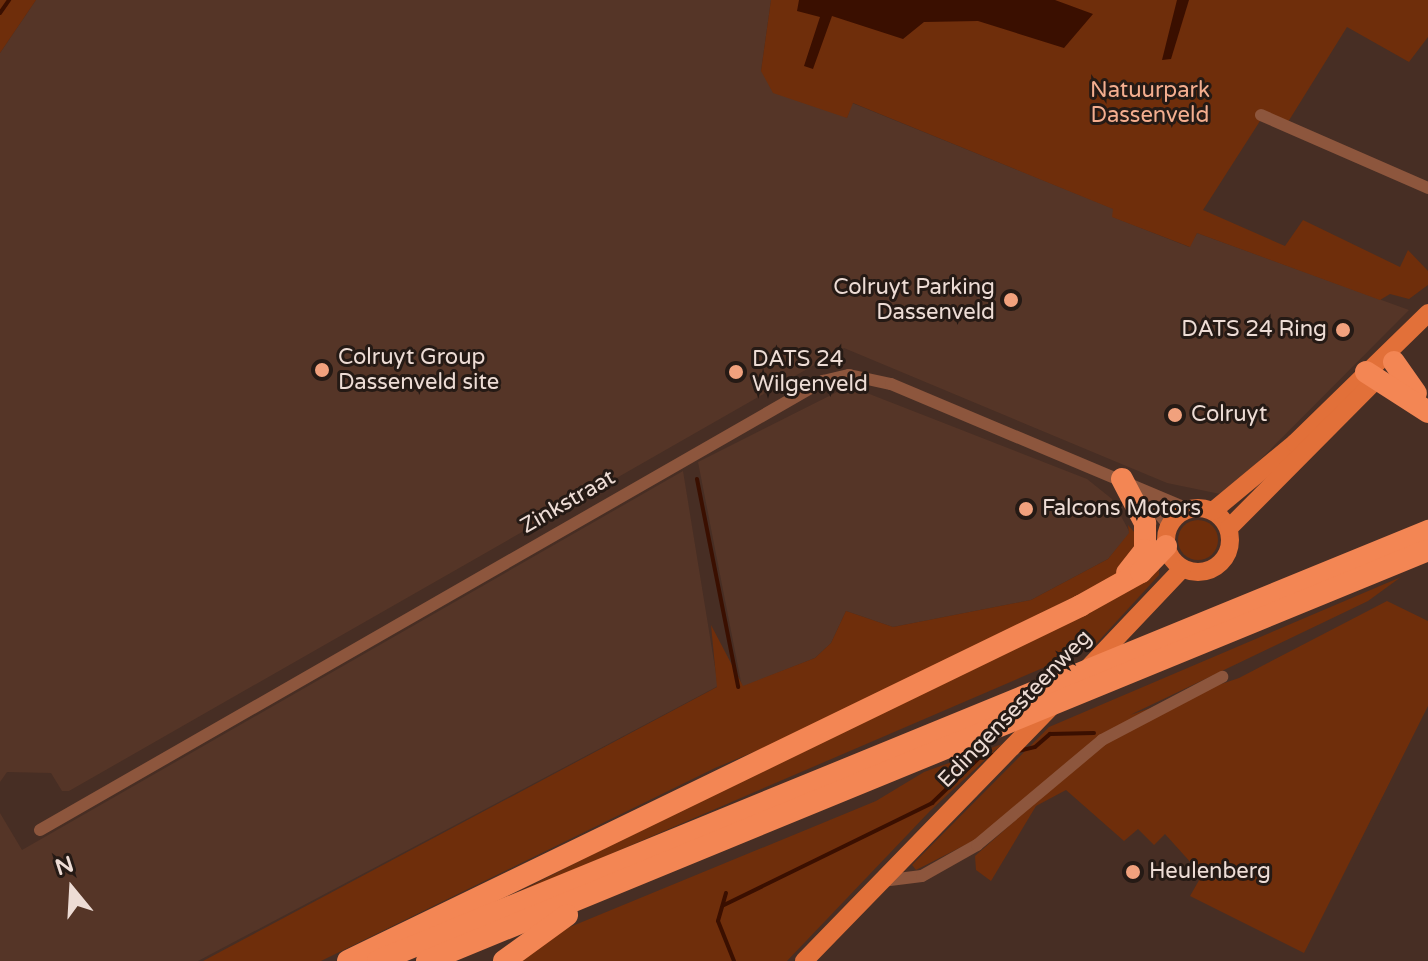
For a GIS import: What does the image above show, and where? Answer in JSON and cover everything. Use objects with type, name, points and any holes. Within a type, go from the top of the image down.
[{"type":"highway","points":[[1380,370],[1428,409]]},
{"type":"highway","points":[[1113,587],[1138,562],[1146,535],[1131,484]]},
{"type":"highway","points":[[378,961],[1428,531]]},
{"type":"highway","points":[[348,961],[1113,587],[1141,572],[1167,536]]},
{"type":"highway","points":[[427,961],[1428,550]]},
{"type":"highway","points":[[504,961],[609,885]]},
{"type":"main road","points":[[1229,528],[1380,370],[1428,313]]},
{"type":"main road","points":[[1213,511],[1428,326]]},
{"type":"main road","points":[[1189,509],[1213,511],[1229,528],[1230,548],[1220,565],[1202,573],[1182,569],[1167,536],[1189,509]]},
{"type":"main road","name":"Edingensesteenweg","points":[[804,961],[1182,569]]},
{"type":"street","points":[[1261,115],[1428,188]]},
{"type":"street","name":"Zinkstraat","points":[[40,830],[823,381],[849,375],[891,384],[1189,509]]},
{"type":"street","name":"Zinkstraat","points":[[1131,484],[1167,536]]},
{"type":"street","points":[[882,881],[922,876],[977,845],[1102,740],[1222,677]]},
{"type":"shaded area","points":[[36,0],[771,0],[761,71],[847,118],[852,103],[1114,209],[1113,217],[1189,247],[1197,233],[1409,310],[1225,495],[1167,483],[844,348],[69,791],[62,791],[51,773],[7,772],[0,782],[0,53]]},
{"type":"shaded area","points":[[799,0],[1055,0],[1093,14],[1064,48],[978,21],[924,22],[903,39],[832,16],[813,69],[804,66],[820,17],[797,11]]},
{"type":"shaded area","points":[[1177,0],[1189,0],[1171,59],[1162,60]]},
{"type":"shaded area","points":[[849,386],[1087,479],[1112,499],[1130,533],[1108,559],[1031,600],[893,627],[846,611],[831,643],[815,658],[742,687],[698,462]]},
{"type":"shaded area","points":[[683,471],[718,686],[198,961],[0,961],[0,813],[22,850]]},
{"type":"green space","points":[[0,0],[36,0],[0,53]]},
{"type":"green space","name":"Natuurpark Dassenveld","points":[[771,0],[1428,0],[1428,37],[1409,62],[1347,27],[1288,122],[1260,121],[1203,210],[1285,246],[1303,220],[1400,267],[1408,250],[1428,271],[1428,285],[1409,299],[1390,294],[1380,300],[1197,233],[1190,247],[1112,217],[1113,209],[853,103],[847,118],[773,93],[761,71]]},
{"type":"green space","points":[[1198,520],[1212,526],[1218,540],[1212,554],[1198,560],[1184,554],[1178,540],[1184,526]]},
{"type":"green space","points":[[1128,525],[1141,540],[1115,576],[833,719],[715,768],[321,961],[203,961],[717,687],[711,625],[743,686],[815,658],[831,643],[846,611],[893,627],[1031,600],[1108,559],[1129,533]]},
{"type":"green space","points":[[1159,564],[1159,575],[1094,646],[499,902]]},
{"type":"green space","points":[[1401,577],[1368,601],[1130,715],[1239,678],[1387,601],[1428,621],[1428,706],[1304,953],[1190,896],[1202,875],[1165,834],[1154,845],[1138,829],[1124,841],[1066,790],[1036,806],[991,881],[976,870],[975,856],[1018,818],[916,870],[912,865],[1049,727]]},
{"type":"green space","points":[[1002,744],[930,811],[787,961],[521,961],[565,929],[876,801],[924,772]]},
{"type":"waterway","points":[[0,13],[9,0]]},
{"type":"waterway","points":[[697,479],[738,687]]},
{"type":"waterway","points":[[1018,751],[1035,747],[1050,734],[1094,733]]},
{"type":"waterway","points":[[724,905],[932,803],[979,758],[993,755]]},
{"type":"waterway","points":[[726,893],[718,921],[734,961]]},
{"type":"place","name":"Colruyt Parking Dassenveld","points":[[1011,300]]},
{"type":"place","name":"DATS 24 Ring","points":[[1343,330]]},
{"type":"place","name":"Colruyt Group Dassenveld site","points":[[322,370]]},
{"type":"place","name":"DATS 24 Wilgenveld","points":[[736,372]]},
{"type":"place","name":"Colruyt","points":[[1175,415]]},
{"type":"place","name":"Falcons Motors","points":[[1026,509]]},
{"type":"place","name":"Heulenberg","points":[[1133,872]]}]
